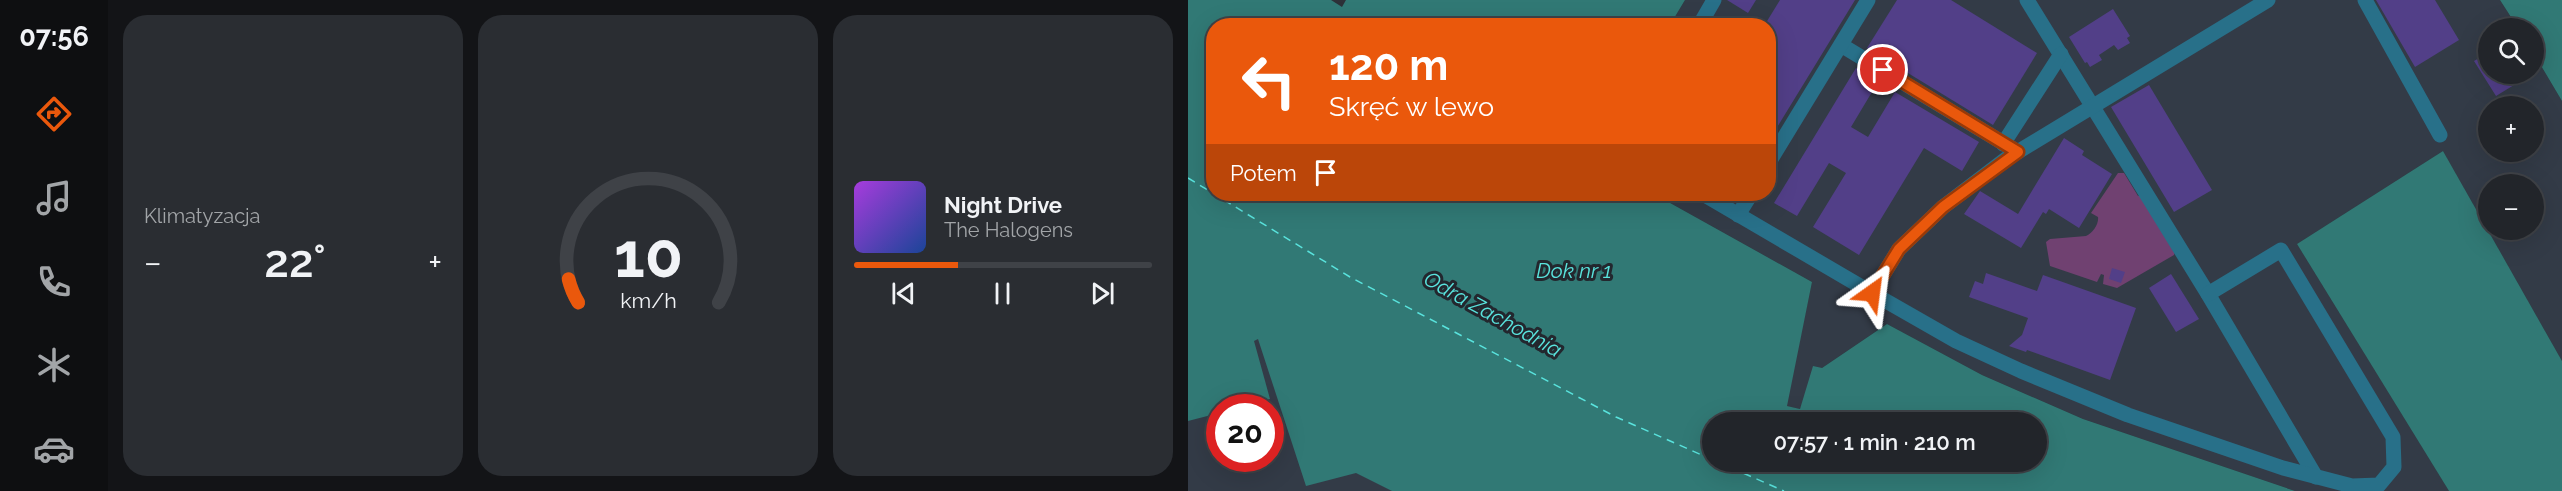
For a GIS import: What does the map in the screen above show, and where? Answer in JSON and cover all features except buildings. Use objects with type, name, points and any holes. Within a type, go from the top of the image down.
[{"type":"lane","points":[[1704,18],[1714,0]]},
{"type":"lane","points":[[1776,151],[1868,0]]},
{"type":"lane","points":[[2027,0],[2208,294],[2316,477]]},
{"type":"lane","points":[[1872,293],[1899,249],[1943,207],[2018,152],[2268,0]]},
{"type":"lane","points":[[2365,0],[2440,135]]},
{"type":"lane","points":[[1841,45],[2018,152]]},
{"type":"lane","points":[[2003,144],[2061,54]]},
{"type":"lane","points":[[1715,201],[1956,341],[2020,371],[2128,415],[2283,468],[2352,486],[2379,485],[2394,467],[2393,437],[2281,250],[2208,294]]},
{"type":"lane","points":[[1738,215],[1747,201]]},
{"type":"shaded area","points":[[1685,0],[2500,0],[2512,18],[2478,18],[2478,84],[2544,84],[2544,71],[2562,101],[2562,361],[2493,240],[2544,240],[2544,174],[2478,174],[2478,213],[2443,151],[2297,244],[2449,491],[2295,491],[2083,419],[1982,375],[1887,324],[1822,368],[1800,409],[1786,406],[1812,282],[1667,201],[1776,201],[1776,18],[1674,18]]},
{"type":"shaded area","points":[[2118,173],[2124,173],[2138,196],[2142,195],[2175,251],[2174,255],[2117,288],[2103,284],[2104,275],[2101,274],[2097,282],[2050,266],[2046,242],[2050,239],[2086,236],[2091,233],[2098,217],[2091,213]]},
{"type":"shaded area","points":[[1188,285],[1559,491],[1188,491]]},
{"type":"water","points":[[1188,0],[1331,0],[1342,7],[1346,0],[1685,0],[1674,18],[1206,18],[1206,201],[1667,201],[1812,282],[1787,406],[1800,409],[1813,366],[1822,368],[1887,324],[1982,375],[2083,419],[2295,491],[1392,491],[1356,473],[1306,486],[1284,419],[1284,394],[1276,394],[1258,339],[1254,341],[1269,394],[1206,394],[1206,416],[1188,421]]},
{"type":"water","points":[[2500,0],[2562,0],[2562,101],[2544,71],[2544,18],[2512,18]]},
{"type":"water","points":[[2443,151],[2478,213],[2478,240],[2493,240],[2562,361],[2562,491],[2449,491],[2297,244]]},
{"type":"ferry route","points":[[1188,178],[1206,189]]},
{"type":"ferry route","points":[[1226,201],[1350,277],[1616,417],[1702,455]]},
{"type":"ferry route","points":[[1741,472],[1784,491]]},
{"type":"route","points":[[1872,293],[1899,249],[1943,207],[2018,152],[1883,70]]},
{"type":"water label","name":"Dok nr 1","points":[[1574,270]]},
{"type":"water label","name":"Odra Zachodnia","points":[[1493,314]]}]
